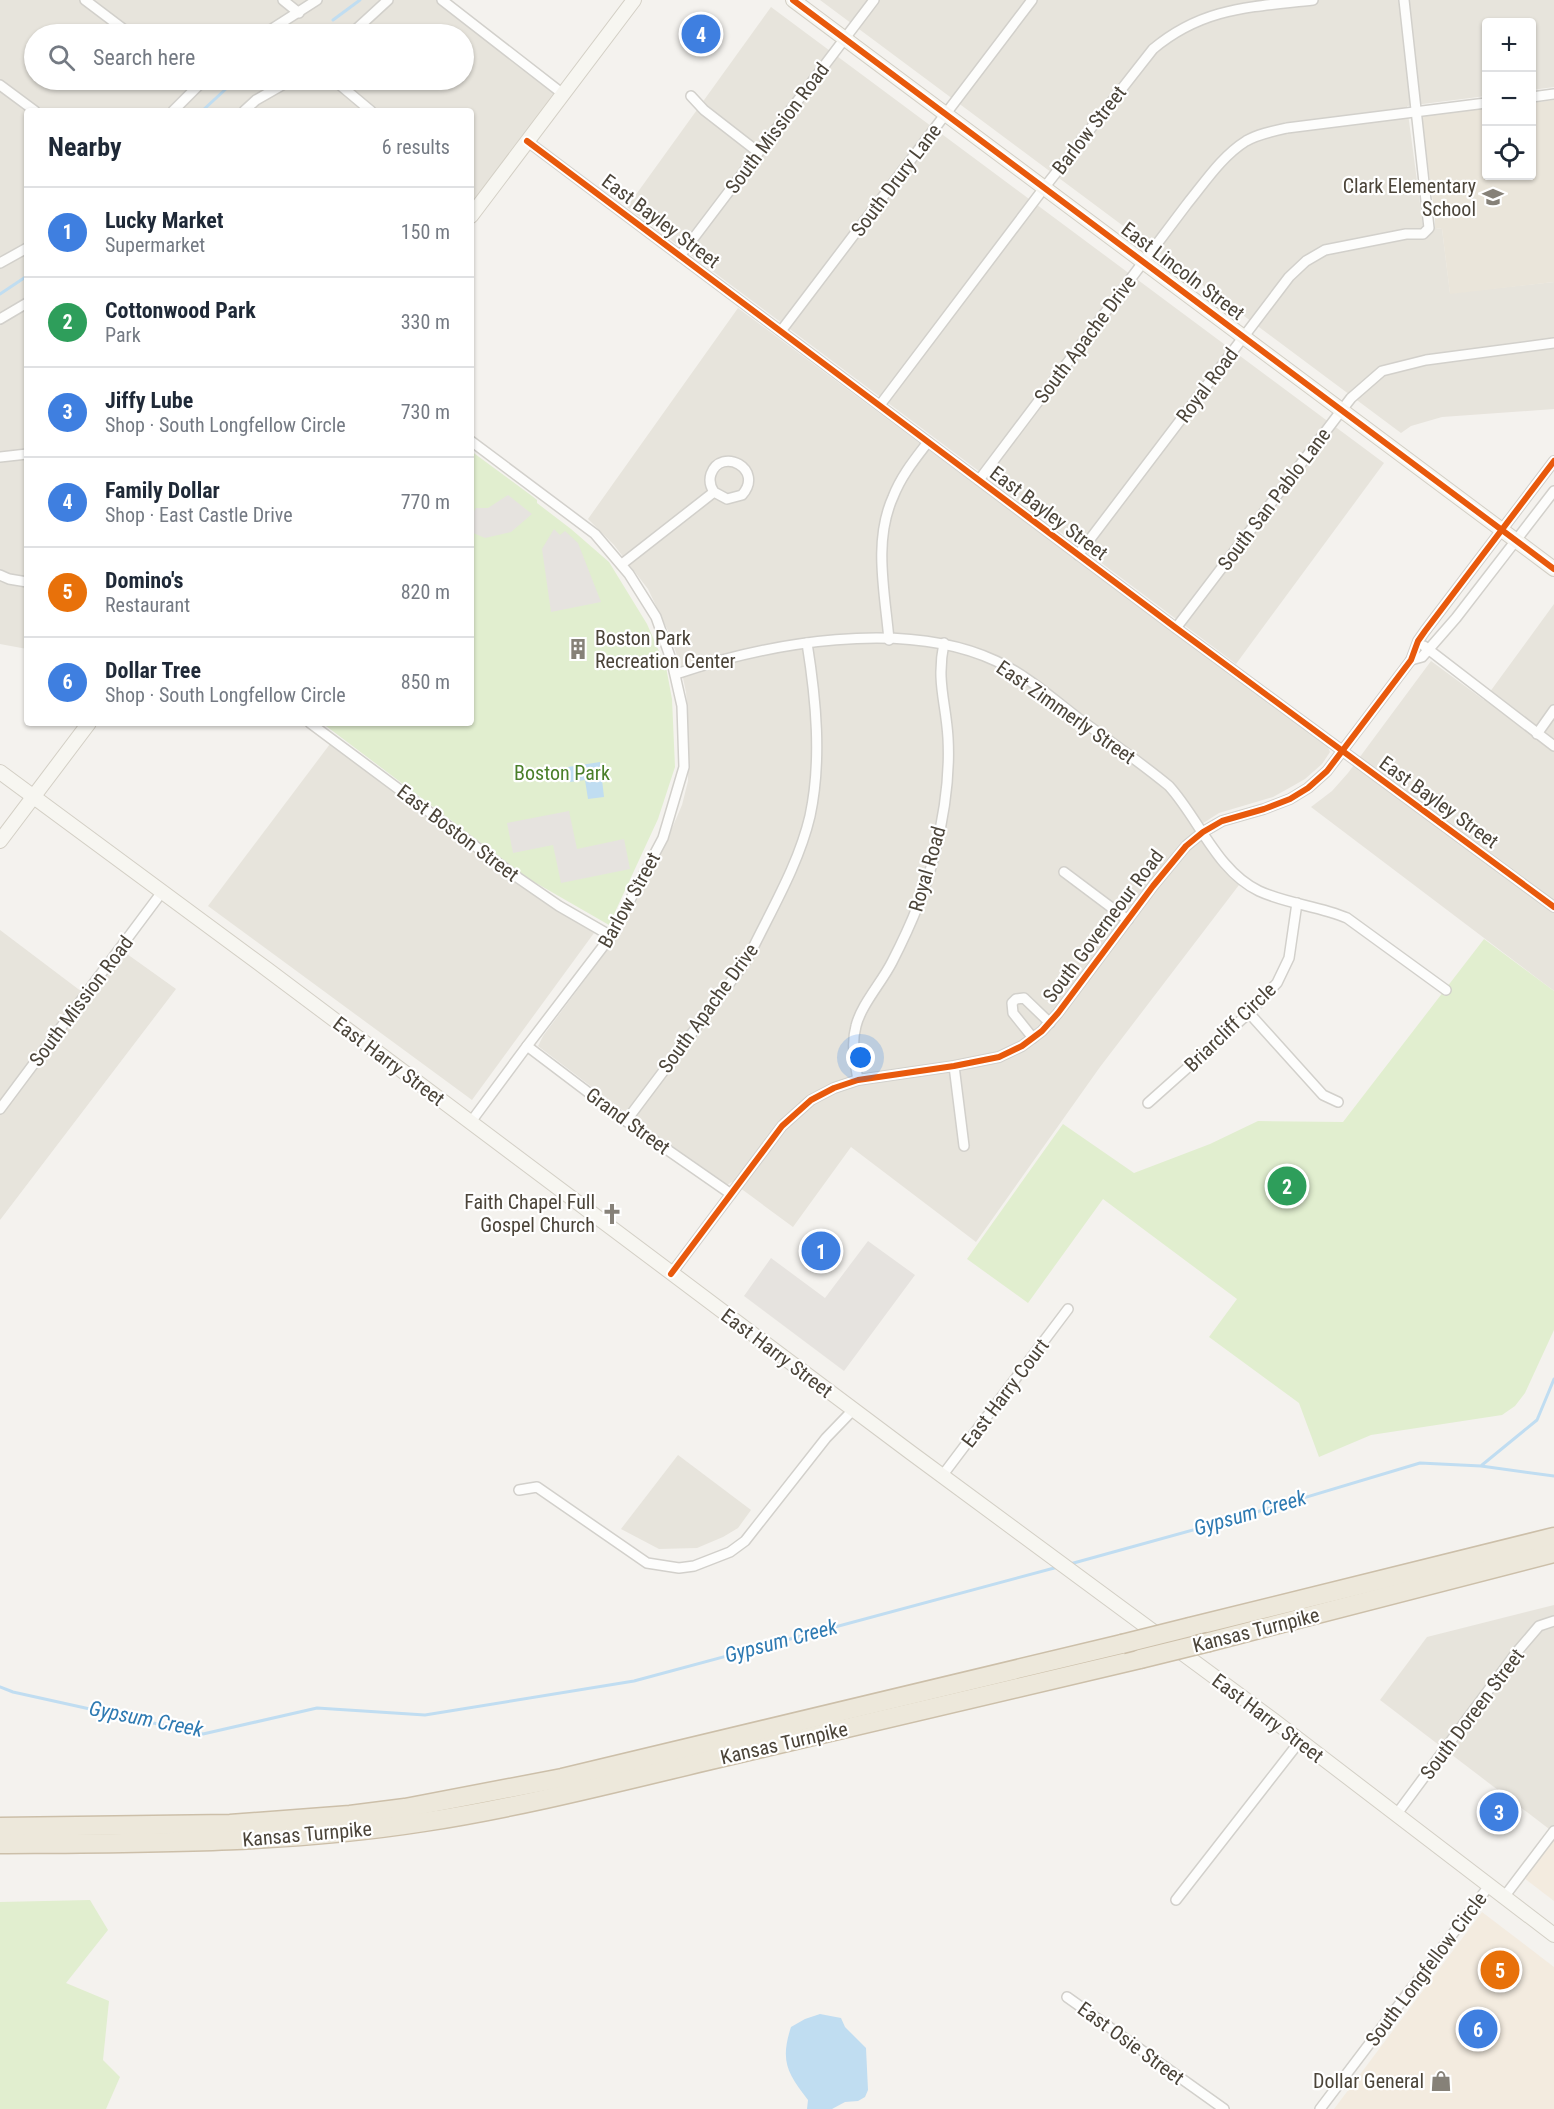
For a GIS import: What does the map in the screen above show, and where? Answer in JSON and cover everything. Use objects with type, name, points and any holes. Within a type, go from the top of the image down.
[{"type":"highway","name":"Kansas Turnpike","points":[[0,1827],[231,1824],[338,1816],[405,1808],[562,1778],[1190,1628],[1554,1538]]},
{"type":"highway","name":"Kansas Turnpike","points":[[0,1844],[195,1842],[310,1836],[483,1812],[1140,1659],[1554,1553]]},
{"type":"main road","points":[[474,212],[634,0]]},
{"type":"main road","name":"East Lincoln Street","points":[[793,0],[1554,569]]},
{"type":"main road","points":[[0,841],[87,726]]},
{"type":"main road","name":"East Harry Street","points":[[0,772],[1300,1741],[1554,1935]]},
{"type":"street","points":[[85,0],[117,24]]},
{"type":"street","points":[[283,0],[299,13]]},
{"type":"street","points":[[281,24],[317,0]]},
{"type":"street","points":[[362,24],[388,0]]},
{"type":"street","points":[[442,0],[473,24]]},
{"type":"street","name":"South Mission Road","points":[[680,256],[874,0]]},
{"type":"street","name":"South Drury Lane","points":[[781,332],[1032,0]]},
{"type":"street","name":"Barlow Street","points":[[880,405],[1138,65],[1153,49],[1171,34],[1195,21],[1241,9],[1313,0]]},
{"type":"street","points":[[1404,0],[1416,112]]},
{"type":"street","points":[[474,25],[563,94]]},
{"type":"street","points":[[0,85],[30,108]]},
{"type":"street","points":[[175,108],[190,90]]},
{"type":"street","points":[[247,108],[274,90]]},
{"type":"street","points":[[346,90],[367,108]]},
{"type":"street","points":[[1536,96],[1554,94]]},
{"type":"street","points":[[691,96],[704,110],[758,152]]},
{"type":"street","name":"South Apache Drive","points":[[979,480],[1215,169],[1247,141],[1287,128],[1482,104]]},
{"type":"street","name":"Royal Road","points":[[1078,555],[1289,277],[1306,261],[1324,250],[1406,234],[1423,234],[1430,228],[1416,112]]},
{"type":"street","name":"East Bayley Street","points":[[527,141],[1343,753],[1554,907]]},
{"type":"street","points":[[0,262],[24,250]]},
{"type":"street","points":[[0,319],[24,305]]},
{"type":"street","name":"South San Pablo Lane","points":[[1176,628],[1351,398],[1382,371],[1426,360],[1554,343]]},
{"type":"street","points":[[889,640],[883,573],[883,531],[887,513],[899,483],[928,442]]},
{"type":"street","points":[[474,443],[595,534],[621,564],[656,617],[676,674]]},
{"type":"street","points":[[0,457],[24,454]]},
{"type":"street","points":[[731,461],[744,467],[747,472],[748,485],[742,495],[727,500],[714,492],[710,481],[712,471],[716,466],[731,461]]},
{"type":"street","name":"South Governeour Road","points":[[671,1274],[782,1126],[800,1108],[823,1093],[858,1080],[999,1057],[1022,1046],[1050,1023],[1177,855],[1203,832],[1231,817],[1264,809],[1290,799],[1318,779],[1343,753],[1411,660],[1418,641],[1554,461]]},
{"type":"street","points":[[1411,660],[1422,657],[1456,618],[1554,491]]},
{"type":"street","points":[[621,564],[714,492]]},
{"type":"street","points":[[0,575],[24,582]]},
{"type":"street","name":"East Zimmerly Street","points":[[676,674],[774,648],[860,639],[944,643],[996,661],[1019,674],[1168,786],[1226,864],[1246,883],[1272,897],[1347,918],[1446,990]]},
{"type":"street","points":[[1418,641],[1554,747]]},
{"type":"street","name":"South Apache Drive","points":[[626,1121],[748,957],[800,848],[810,816],[816,767],[815,714],[807,643]]},
{"type":"street","name":"Royal Road","points":[[858,1080],[853,1046],[856,1024],[912,921],[936,850],[948,761],[947,724],[940,675],[944,643]]},
{"type":"street","name":"Barlow Street","points":[[470,1123],[611,936],[663,838],[684,767],[682,706],[676,674]]},
{"type":"street","points":[[1537,734],[1554,710]]},
{"type":"street","name":"East Boston Street","points":[[314,726],[514,875],[559,906],[611,936]]},
{"type":"street","points":[[1064,872],[1128,920]]},
{"type":"street","name":"South Mission Road","points":[[0,1109],[162,892]]},
{"type":"street","name":"Briarcliff Circle","points":[[1148,1103],[1273,988],[1284,970],[1293,938],[1297,903]]},
{"type":"street","points":[[1034,1038],[1013,1013],[1012,1003],[1020,997],[1024,998],[1050,1023]]},
{"type":"street","points":[[1249,1012],[1323,1095],[1338,1102]]},
{"type":"street","name":"Grand Street","points":[[527,1046],[626,1121],[731,1194]]},
{"type":"street","points":[[954,1066],[964,1146]]},
{"type":"street","name":"East Harry Court","points":[[942,1476],[1068,1309]]},
{"type":"street","points":[[519,1490],[537,1487],[647,1563],[679,1568],[694,1566],[730,1552],[745,1541],[826,1438],[853,1410]]},
{"type":"street","name":"South Doreen Street","points":[[1396,1815],[1516,1653],[1539,1626],[1554,1621]]},
{"type":"street","points":[[1176,1900],[1300,1741]]},
{"type":"street","name":"South Longfellow Circle","points":[[1504,1897],[1554,1831]]},
{"type":"street","name":"South Longfellow Circle","points":[[1320,2109],[1489,1886]]},
{"type":"street","name":"East Osie Street","points":[[1067,1997],[1224,2109]]},
{"type":"shaded area","points":[[0,0],[442,0],[473,24],[24,24],[24,90],[474,90],[474,25],[563,94],[474,212],[474,108],[24,108],[24,648],[0,644]]},
{"type":"shaded area","points":[[820,0],[1554,0],[1554,87],[1536,89],[1536,18],[1482,18],[1482,97],[1407,106],[1423,226],[1442,229],[1450,293],[1554,282],[1554,409],[1442,417],[1411,426],[1401,433]]},
{"type":"shaded area","points":[[771,7],[1384,463],[1236,664],[627,207]]},
{"type":"shaded area","name":"Clark Elementary School","points":[[1554,100],[1554,282],[1450,294],[1442,229],[1435,228],[1423,117],[1482,108],[1482,180],[1536,180],[1536,102]]},
{"type":"shaded area","points":[[738,308],[1328,747],[1330,752],[1322,764],[1305,779],[1291,787],[1273,797],[1219,813],[1194,829],[1210,854],[1239,885],[1100,1067],[976,1242],[851,1147],[793,1227],[732,1182],[725,1186],[719,1184],[538,1046],[543,1036],[623,929],[673,826],[682,805],[688,781],[686,692],[680,664],[669,633],[648,589],[614,545],[588,519]]},
{"type":"shaded area","points":[[508,495],[532,514],[511,532],[485,538],[474,533],[474,511],[476,508],[488,508]]},
{"type":"shaded area","points":[[554,529],[560,535],[565,531],[578,543],[601,602],[551,612],[542,549]]},
{"type":"shaded area","points":[[1554,604],[1554,991],[1311,807],[1332,791],[1348,773],[1431,661],[1484,700]]},
{"type":"shaded area","points":[[333,740],[594,933],[472,1100],[208,906]]},
{"type":"shaded area","points":[[569,811],[577,849],[624,839],[630,869],[561,883],[553,845],[513,853],[507,823]]},
{"type":"shaded area","points":[[0,930],[86,995],[120,949],[176,989],[0,1220]]},
{"type":"shaded area","points":[[868,1241],[915,1275],[844,1371],[744,1296],[771,1258],[825,1298]]},
{"type":"shaded area","points":[[678,1455],[751,1510],[738,1528],[723,1537],[697,1548],[659,1549],[621,1529]]},
{"type":"shaded area","points":[[1554,1605],[1553,1832],[1380,1700],[1427,1637]]},
{"type":"shaded area","points":[[1554,1833],[1554,1901],[1520,1875]]},
{"type":"shaded area","points":[[1482,1912],[1554,1967],[1554,2109],[1334,2109]]},
{"type":"green space","name":"Boston Park","points":[[474,453],[537,500],[537,503],[609,562],[647,624],[666,667],[672,699],[675,767],[658,819],[609,925],[529,879],[326,726],[474,726]]},
{"type":"green space","points":[[1484,939],[1554,991],[1554,1330],[1525,1393],[1515,1406],[1502,1415],[1371,1435],[1319,1457],[1299,1403],[1209,1337],[1237,1299],[1103,1199],[1028,1303],[967,1259],[1063,1124],[1134,1173],[1210,1144],[1258,1121],[1343,1122]]},
{"type":"green space","points":[[90,1900],[108,1930],[66,1983],[109,2001],[103,2060],[120,2077],[106,2109],[0,2109],[0,1902]]},
{"type":"water","points":[[600,762],[604,797],[588,799],[585,780],[570,782],[568,767]]},
{"type":"water","points":[[820,2014],[841,2018],[845,2027],[866,2048],[868,2090],[865,2097],[858,2101],[845,2102],[832,2109],[807,2109],[808,2100],[790,2074],[786,2049],[791,2027]]},
{"type":"waterway","points":[[333,20],[360,0]]},
{"type":"waterway","points":[[205,108],[225,90]]},
{"type":"waterway","points":[[0,294],[24,278]]},
{"type":"waterway","points":[[1482,1465],[1537,1420],[1554,1379]]},
{"type":"waterway","name":"Gypsum Creek","points":[[1070,1564],[1240,1517],[1420,1463],[1481,1466],[1554,1476]]},
{"type":"waterway","name":"Gypsum Creek","points":[[0,1687],[13,1692],[203,1734],[317,1708],[425,1715],[634,1681],[1058,1567]]},
{"type":"cycle path","points":[[793,0],[1554,569]]},
{"type":"cycle path","points":[[527,141],[1176,628],[1554,907]]},
{"type":"cycle path","points":[[671,1274],[782,1126],[811,1100],[834,1088],[858,1080],[999,1057],[1022,1046],[1042,1031],[1058,1013],[1153,886],[1186,846],[1203,832],[1222,821],[1290,799],[1308,788],[1327,771],[1411,660],[1418,641],[1425,631],[1554,461]]},
{"type":"place","name":"Family Dollar","points":[[701,34]]},
{"type":"place","name":"Clark Elementary School","points":[[1493,197]]},
{"type":"place","name":"Boston Park Recreation Center","points":[[578,649]]},
{"type":"place","name":"Cottonwood Park","points":[[1287,1186]]},
{"type":"place","name":"Faith Chapel Full Gospel Church","points":[[612,1214]]},
{"type":"place","name":"Lucky Market","points":[[821,1251]]},
{"type":"place","name":"Jiffy Lube","points":[[1499,1812]]},
{"type":"place","name":"Domino's","points":[[1500,1970]]},
{"type":"place","name":"Dollar Tree","points":[[1478,2029]]},
{"type":"place","name":"Dollar General","points":[[1441,2081]]}]
